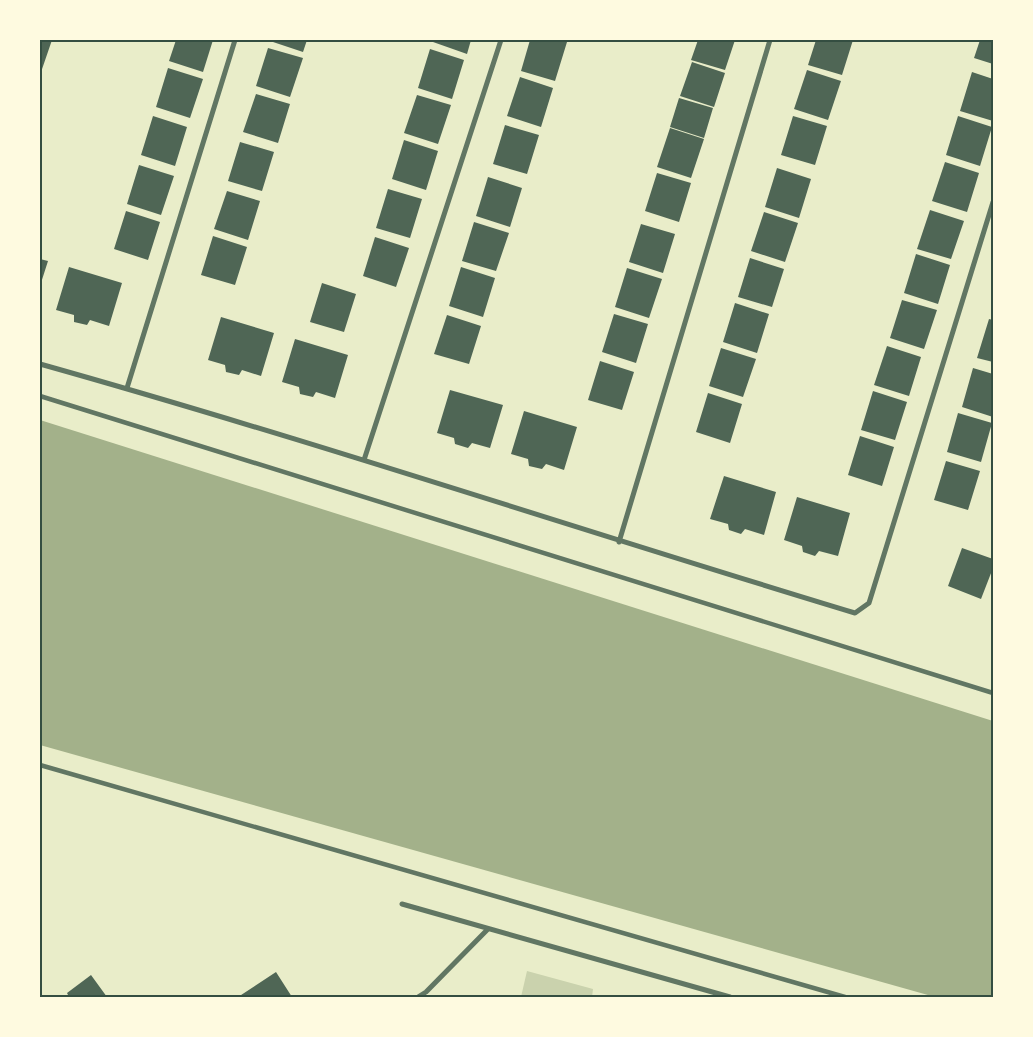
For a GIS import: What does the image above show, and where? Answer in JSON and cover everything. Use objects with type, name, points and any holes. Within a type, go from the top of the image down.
[{"type":"street","points":[[127,388],[235,40]]},
{"type":"street","points":[[364,460],[501,40]]},
{"type":"street","points":[[619,542],[770,40]]},
{"type":"street","points":[[40,364],[127,388],[364,460],[619,542],[855,613],[869,603],[993,202]]},
{"type":"street","points":[[40,396],[993,693]]},
{"type":"street","points":[[40,765],[845,997]]},
{"type":"street","points":[[402,904],[730,997]]},
{"type":"street","points":[[418,997],[426,992],[488,929]]},
{"type":"shaded area","points":[[40,420],[993,721],[993,997],[935,997],[40,745]]},
{"type":"shaded area","points":[[527,971],[593,989],[592,997],[521,997]]},
{"type":"building","points":[[40,40],[52,40],[40,75]]},
{"type":"building","points":[[176,40],[213,40],[203,72],[169,61]]},
{"type":"building","points":[[267,40],[307,40],[303,52]]},
{"type":"building","points":[[433,40],[471,40],[467,54],[433,42]]},
{"type":"building","points":[[530,40],[559,40],[567,42],[555,81],[521,71]]},
{"type":"building","points":[[698,40],[735,40],[725,70],[691,60]]},
{"type":"building","points":[[816,40],[853,40],[842,75],[808,65]]},
{"type":"building","points":[[980,40],[993,40],[993,64],[974,58]]},
{"type":"building","points":[[268,48],[303,58],[290,97],[256,86]]},
{"type":"building","points":[[430,49],[464,60],[452,99],[418,88]]},
{"type":"building","points":[[692,62],[725,73],[714,107],[680,96]]},
{"type":"building","points":[[168,68],[203,79],[190,118],[156,107]]},
{"type":"building","points":[[807,70],[841,81],[828,120],[794,109]]},
{"type":"building","points":[[972,72],[993,79],[993,121],[960,111]]},
{"type":"building","points":[[520,77],[553,88],[541,127],[507,116]]},
{"type":"building","points":[[256,94],[290,104],[278,143],[243,132]]},
{"type":"building","points":[[417,95],[451,105],[438,144],[404,133]]},
{"type":"building","points":[[679,98],[713,108],[704,138],[670,127]]},
{"type":"building","points":[[153,116],[187,127],[175,166],[141,155]]},
{"type":"building","points":[[793,116],[827,126],[815,165],[781,155]]},
{"type":"building","points":[[958,116],[992,127],[980,166],[946,155]]},
{"type":"building","points":[[505,125],[539,135],[527,174],[493,164]]},
{"type":"building","points":[[670,128],[704,139],[691,178],[657,167]]},
{"type":"building","points":[[404,140],[438,151],[426,190],[392,179]]},
{"type":"building","points":[[240,142],[274,152],[262,191],[228,181]]},
{"type":"building","points":[[945,162],[979,173],[967,212],[932,201]]},
{"type":"building","points":[[139,165],[174,176],[161,215],[127,204]]},
{"type":"building","points":[[777,168],[811,179],[799,218],[765,207]]},
{"type":"building","points":[[657,173],[691,183],[679,222],[645,211]]},
{"type":"building","points":[[488,177],[522,188],[510,227],[476,216]]},
{"type":"building","points":[[388,189],[422,199],[410,238],[376,228]]},
{"type":"building","points":[[227,191],[260,201],[248,240],[214,229]]},
{"type":"building","points":[[930,210],[964,221],[951,259],[917,249]]},
{"type":"building","points":[[126,211],[160,222],[148,260],[114,249]]},
{"type":"building","points":[[764,212],[798,223],[785,262],[751,251]]},
{"type":"building","points":[[474,222],[509,233],[496,271],[462,261]]},
{"type":"building","points":[[641,224],[675,234],[663,273],[629,262]]},
{"type":"building","points":[[213,236],[247,247],[235,285],[201,275]]},
{"type":"building","points":[[375,237],[409,248],[396,287],[363,276]]},
{"type":"building","points":[[916,254],[950,265],[938,304],[904,293]]},
{"type":"building","points":[[750,258],[784,269],[772,307],[738,297]]},
{"type":"building","points":[[40,259],[48,261],[40,286]]},
{"type":"building","points":[[69,267],[122,283],[109,326],[90,320],[87,325],[74,322],[74,315],[56,310]]},
{"type":"building","points":[[461,267],[495,278],[483,317],[449,306]]},
{"type":"building","points":[[627,268],[662,279],[649,318],[615,307]]},
{"type":"building","points":[[322,283],[356,294],[344,332],[310,322]]},
{"type":"building","points":[[902,300],[937,310],[924,349],[890,338]]},
{"type":"building","points":[[735,303],[769,314],[757,353],[723,342]]},
{"type":"building","points":[[614,314],[648,324],[636,363],[602,352]]},
{"type":"building","points":[[447,315],[481,326],[469,364],[434,354]]},
{"type":"building","points":[[221,317],[274,333],[261,376],[242,370],[239,375],[226,372],[225,365],[208,360]]},
{"type":"building","points":[[989,319],[993,320],[993,362],[977,358]]},
{"type":"building","points":[[295,339],[348,355],[335,398],[316,392],[313,397],[300,394],[299,387],[282,382]]},
{"type":"building","points":[[887,346],[921,357],[909,396],[874,385]]},
{"type":"building","points":[[721,348],[756,359],[743,397],[709,386]]},
{"type":"building","points":[[600,361],[634,372],[622,410],[588,400]]},
{"type":"building","points":[[973,368],[993,374],[993,417],[962,407]]},
{"type":"building","points":[[450,390],[503,405],[490,448],[472,443],[468,448],[455,444],[454,438],[437,433]]},
{"type":"building","points":[[873,391],[907,402],[895,440],[861,430]]},
{"type":"building","points":[[708,393],[742,404],[730,443],[696,432]]},
{"type":"building","points":[[524,411],[577,427],[564,470],[546,464],[542,469],[529,466],[528,459],[511,454]]},
{"type":"building","points":[[958,413],[992,423],[981,462],[947,452]]},
{"type":"building","points":[[860,436],[894,447],[882,486],[848,475]]},
{"type":"building","points":[[946,461],[980,471],[968,510],[934,500]]},
{"type":"building","points":[[724,476],[776,492],[764,535],[745,529],[741,534],[729,530],[728,524],[710,519]]},
{"type":"building","points":[[797,497],[850,513],[838,556],[819,551],[815,556],[803,552],[802,546],[784,540]]},
{"type":"building","points":[[962,548],[993,559],[993,568],[981,599],[948,586]]},
{"type":"building","points":[[276,972],[292,997],[238,997]]},
{"type":"building","points":[[91,975],[107,997],[69,997],[67,993]]}]
